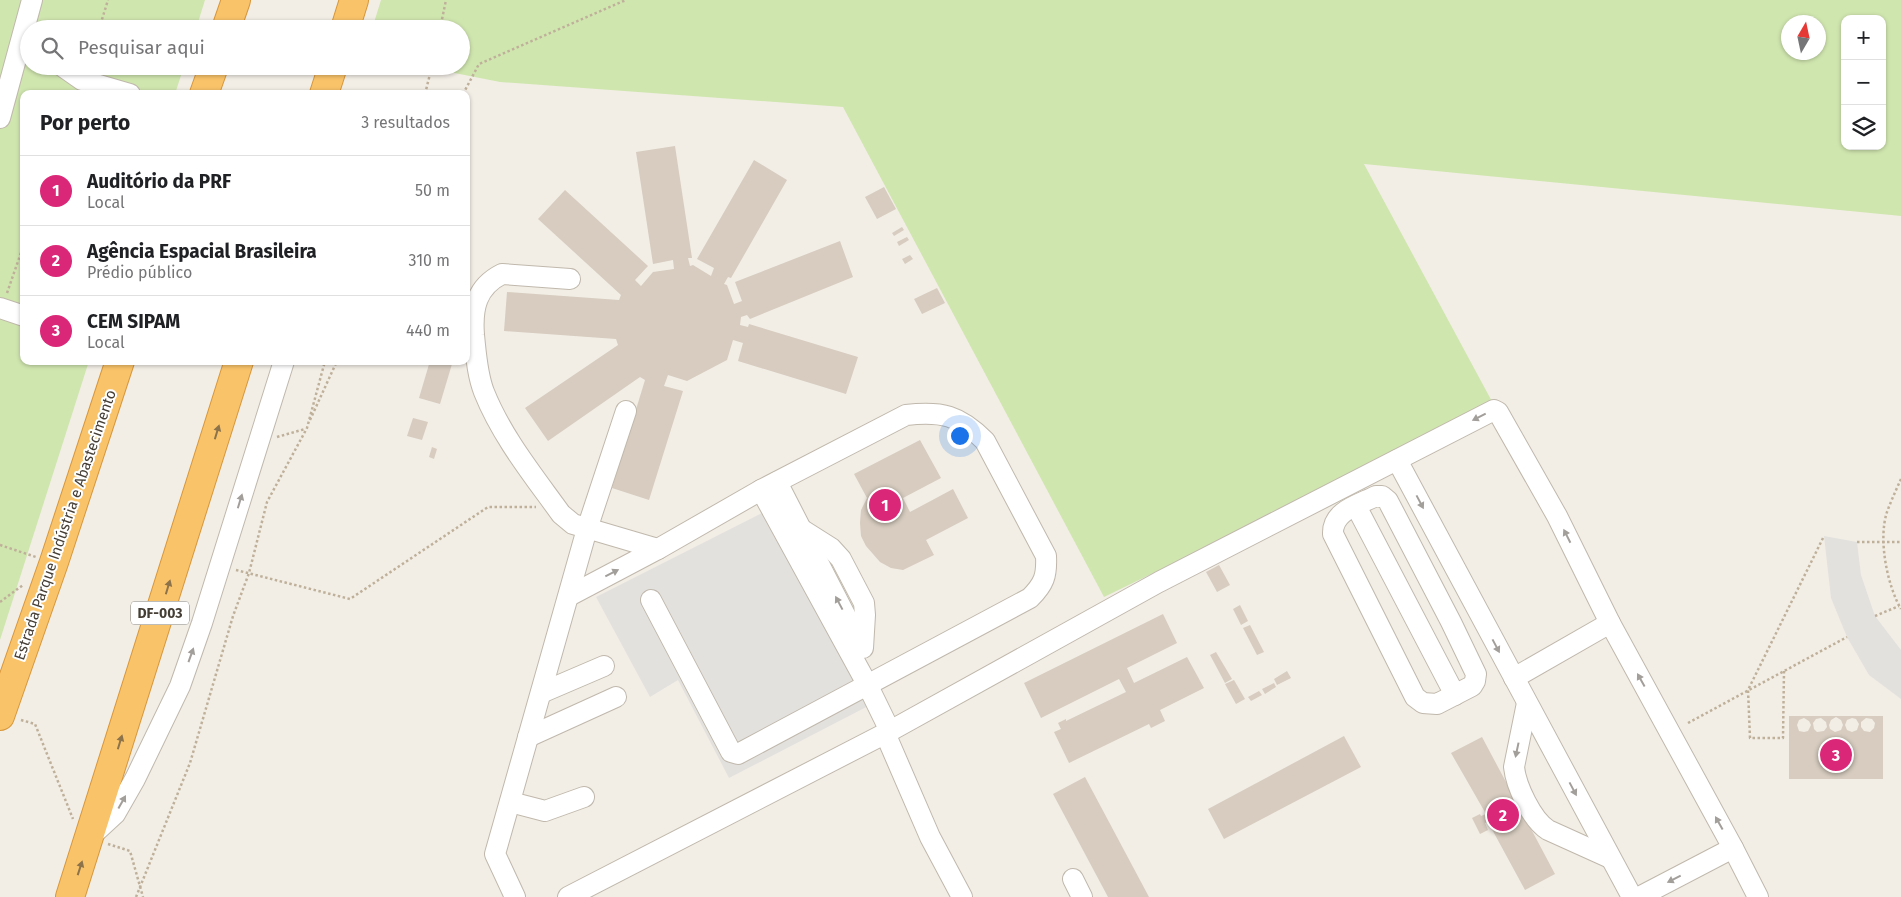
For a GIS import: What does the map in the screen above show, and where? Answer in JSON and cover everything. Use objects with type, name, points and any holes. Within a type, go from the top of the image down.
[{"type":"highway","points":[[229,20],[236,0]]},
{"type":"highway","points":[[205,90],[211,75]]},
{"type":"highway","points":[[325,90],[329,75]]},
{"type":"highway","name":"Estrada Parque Indústria e Abastecimento","points":[[0,715],[54,562],[119,365]]},
{"type":"highway","name":"DF-003","points":[[70,897],[238,365]]},
{"type":"lane","points":[[34,0],[36,20]]},
{"type":"lane","points":[[28,20],[34,0]]},
{"type":"lane","points":[[0,118],[20,49]]},
{"type":"lane","points":[[75,75],[82,80],[116,90]]},
{"type":"lane","points":[[570,279],[502,274],[492,279],[480,292],[475,305],[474,326],[476,358],[484,391],[505,435],[561,514],[573,524],[658,550]]},
{"type":"lane","points":[[0,308],[20,315]]},
{"type":"lane","points":[[89,838],[115,814],[135,779],[176,694],[202,623],[283,365]]},
{"type":"lane","points":[[568,897],[892,730],[1159,582],[1491,410],[1498,412],[1557,516],[1610,623],[1758,897]]},
{"type":"lane","points":[[515,897],[495,854],[587,529],[626,411]]},
{"type":"lane","points":[[569,596],[658,550],[769,486],[906,414],[927,412],[952,416],[971,427],[985,441],[1046,556],[1047,571],[1041,587],[1030,598],[742,752],[734,753],[731,752],[715,723],[651,600]]},
{"type":"lane","points":[[1397,460],[1632,897]]},
{"type":"lane","points":[[769,486],[791,528],[863,648],[873,681],[930,837],[962,897]]},
{"type":"lane","points":[[1376,496],[1382,496],[1388,501],[1451,622],[1476,674],[1475,681],[1472,686],[1437,704],[1423,703],[1415,696],[1333,534],[1333,526],[1336,519],[1343,512],[1376,496]]},
{"type":"lane","points":[[1356,506],[1455,695]]},
{"type":"lane","points":[[791,528],[816,592],[873,681]]},
{"type":"lane","points":[[1451,622],[1477,609]]},
{"type":"lane","points":[[1514,678],[1610,623]]},
{"type":"lane","points":[[541,693],[604,666]]},
{"type":"lane","points":[[528,737],[616,697]]},
{"type":"lane","points":[[1527,703],[1514,767],[1515,775],[1535,818],[1540,826],[1610,858]]},
{"type":"lane","points":[[510,802],[545,811],[584,797]]},
{"type":"lane","points":[[1639,897],[1733,848]]},
{"type":"lane","points":[[1073,879],[1082,897]]},
{"type":"path","points":[[101,20],[108,0]]},
{"type":"path","points":[[442,20],[446,0]]},
{"type":"path","points":[[465,90],[479,64],[626,0]]},
{"type":"path","points":[[426,90],[430,75]]},
{"type":"path","points":[[0,308],[20,255]]},
{"type":"path","points":[[307,428],[324,365]]},
{"type":"path","points":[[136,897],[190,763],[233,616],[249,573],[266,502],[307,428],[335,365]]},
{"type":"path","points":[[259,442],[307,428]]},
{"type":"path","points":[[1875,616],[1900,608],[1894,597],[1883,552],[1886,513],[1901,480]]},
{"type":"path","points":[[220,566],[350,599],[488,507],[556,507]]},
{"type":"path","points":[[1784,671],[1783,738],[1750,738],[1748,690],[1824,536]]},
{"type":"path","points":[[1857,542],[1901,542]]},
{"type":"path","points":[[0,545],[54,562]]},
{"type":"path","points":[[1688,723],[1847,637]]},
{"type":"path","points":[[0,715],[35,724],[76,828],[89,838],[130,850],[143,897]]},
{"type":"green space","points":[[0,0],[205,0],[199,20],[20,20],[20,75],[181,75],[176,90],[20,90],[20,365],[88,365],[0,640]]},
{"type":"green space","points":[[381,0],[1901,0],[1901,216],[1364,164],[1495,407],[1104,597],[843,107],[500,82],[465,75],[470,75],[470,20],[375,20]]},
{"type":"shaded area","points":[[766,511],[876,702],[729,778],[678,680],[650,697],[596,597]]},
{"type":"shaded area","points":[[1824,536],[1857,542],[1861,575],[1875,616],[1901,650],[1901,699],[1869,675],[1847,637],[1831,598]]},
{"type":"building","points":[[675,146],[692,258],[688,258],[690,266],[693,265],[711,276],[714,268],[697,259],[754,160],[787,180],[731,278],[728,277],[724,284],[727,285],[734,304],[742,301],[735,282],[840,241],[853,277],[750,319],[747,315],[741,317],[740,325],[748,327],[749,324],[858,357],[846,394],[738,361],[743,343],[733,340],[727,360],[687,381],[668,375],[664,386],[683,391],[649,500],[612,488],[645,380],[640,377],[548,441],[525,408],[618,345],[616,339],[504,331],[507,292],[619,300],[621,295],[538,219],[565,190],[648,266],[635,280],[641,286],[653,272],[674,269],[673,260],[653,264],[636,152]]},
{"type":"building","points":[[884,187],[896,209],[877,219],[865,197]]},
{"type":"building","points":[[902,227],[904,230],[894,236],[892,233]]},
{"type":"building","points":[[907,237],[909,240],[899,246],[897,242]]},
{"type":"building","points":[[910,255],[913,259],[905,264],[902,259]]},
{"type":"building","points":[[937,288],[945,303],[922,314],[914,299]]},
{"type":"building","points":[[429,365],[452,365],[440,404],[419,398]]},
{"type":"building","points":[[413,418],[428,422],[422,440],[407,436]]},
{"type":"building","points":[[920,440],[941,478],[903,498],[910,512],[953,489],[968,518],[926,540],[934,555],[903,570],[891,568],[880,562],[866,546],[861,536],[861,510],[867,498],[854,474]]},
{"type":"building","points":[[432,447],[437,449],[434,459],[429,457]]},
{"type":"building","points":[[1219,565],[1230,585],[1217,592],[1206,572]]},
{"type":"building","points":[[1240,605],[1248,621],[1241,625],[1233,609]]},
{"type":"building","points":[[1163,614],[1177,643],[1127,668],[1134,683],[1187,657],[1204,688],[1160,710],[1165,721],[1151,728],[1149,724],[1069,763],[1054,732],[1061,729],[1058,723],[1126,692],[1119,679],[1041,718],[1024,683]]},
{"type":"building","points":[[1250,625],[1264,652],[1257,655],[1243,628]]},
{"type":"building","points":[[1216,652],[1232,679],[1225,683],[1210,655]]},
{"type":"building","points":[[1287,671],[1291,678],[1277,685],[1274,679]]},
{"type":"building","points":[[1234,680],[1245,699],[1236,704],[1225,684]]},
{"type":"building","points":[[1274,683],[1276,687],[1265,694],[1262,689]]},
{"type":"building","points":[[1259,691],[1262,695],[1251,701],[1248,697]]},
{"type":"building","points":[[1789,716],[1883,716],[1883,779],[1789,779]],"holes":[[[1836,717],[1841,720],[1843,725],[1841,730],[1835,732],[1830,729],[1831,720]],[[1804,718],[1809,721],[1811,725],[1808,731],[1799,731],[1797,725],[1799,720]],[[1821,718],[1826,722],[1827,727],[1824,731],[1817,732],[1814,729],[1813,723],[1816,719]],[[1852,718],[1856,719],[1859,724],[1857,730],[1852,732],[1847,730],[1845,725],[1847,720]],[[1866,718],[1872,719],[1875,723],[1874,728],[1870,732],[1864,731],[1861,727],[1861,722]]]},
{"type":"building","points":[[1344,736],[1361,767],[1224,839],[1208,809]]},
{"type":"building","points":[[1482,737],[1555,874],[1525,890],[1488,822],[1485,823],[1488,830],[1480,834],[1472,818],[1480,814],[1481,816],[1486,814],[1451,753]]},
{"type":"building","points":[[1085,777],[1149,897],[1108,897],[1053,794]]},
{"type":"place","name":"Auditório da PRF","points":[[885,505]]},
{"type":"place","name":"CEM SIPAM","points":[[1836,755]]},
{"type":"place","name":"Agência Espacial Brasileira","points":[[1503,815]]}]
